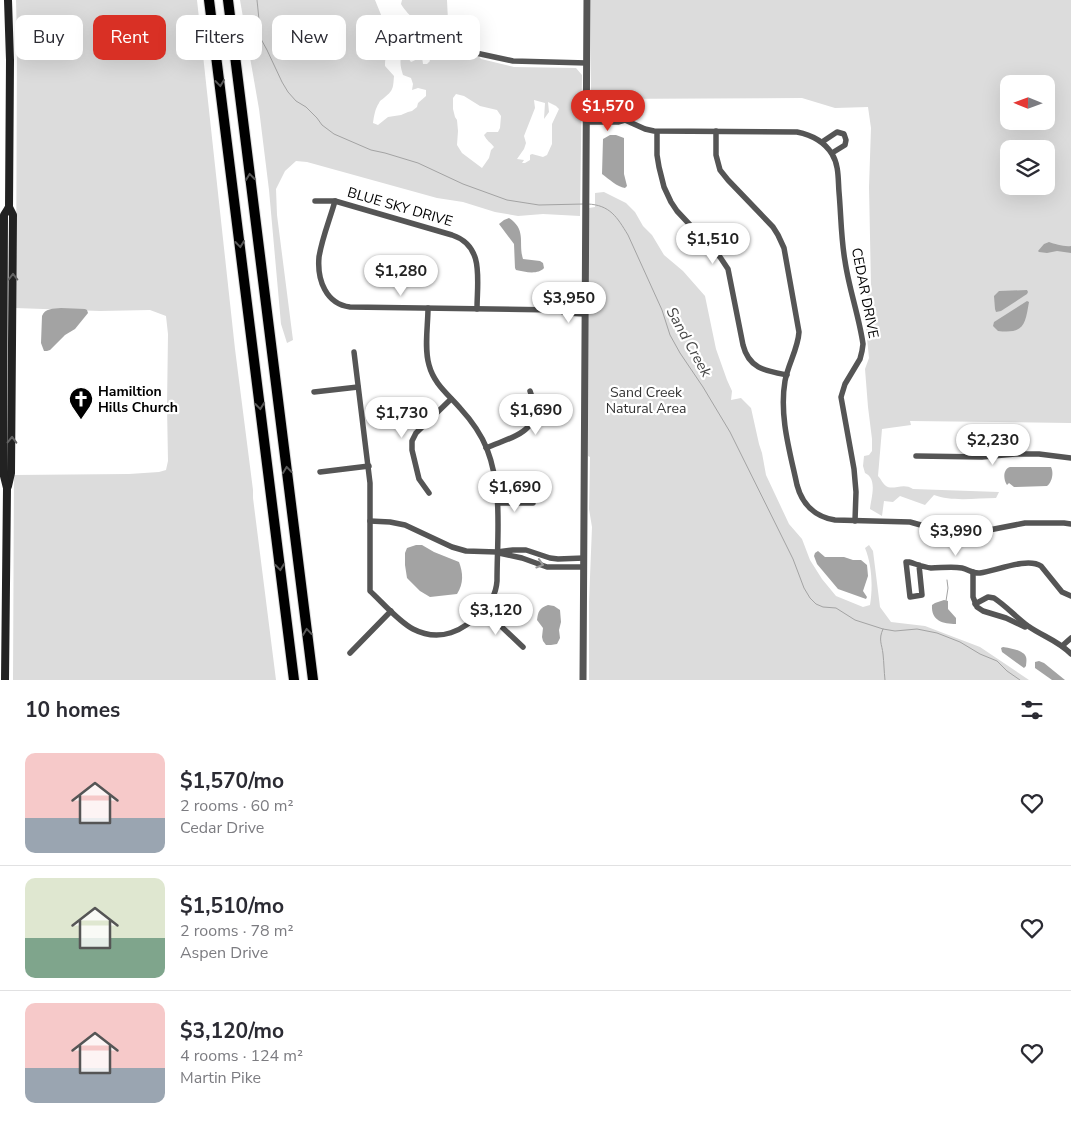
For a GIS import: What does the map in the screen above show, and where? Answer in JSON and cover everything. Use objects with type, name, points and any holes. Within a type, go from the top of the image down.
[{"type":"highway","points":[[209,0],[294,680]]},
{"type":"highway","points":[[228,0],[313,680]]},
{"type":"main road","points":[[5,680],[7,488],[12,473],[13,215],[8,207],[10,51],[8,0]]},
{"type":"street","points":[[583,680],[587,0]]},
{"type":"street","points":[[480,54],[513,61],[587,63]]},
{"type":"street","name":"CEDAR DRIVE","points":[[587,113],[617,114],[645,130],[657,132],[797,132],[810,135],[822,142],[832,154],[838,175],[844,260],[863,344],[860,360],[845,384],[841,397],[854,468],[856,492],[855,521]]},
{"type":"street","points":[[587,122],[618,122],[626,120]]},
{"type":"street","points":[[716,131],[716,156],[720,170],[773,227],[784,248],[799,332],[798,342],[787,375],[784,412],[797,486],[800,496],[807,506],[821,517],[835,520],[910,522],[964,534],[1025,523],[1071,524]]},
{"type":"street","points":[[657,132],[658,167],[666,193],[677,211],[720,257],[728,269],[746,356],[760,368],[787,375]]},
{"type":"street","points":[[822,142],[837,132],[844,134],[846,140],[844,145],[832,154]]},
{"type":"street","name":"BLUE SKY DRIVE","points":[[315,201],[335,201],[452,234],[463,240],[469,244],[477,263],[477,309]]},
{"type":"street","points":[[335,201],[321,248],[319,262],[322,284],[326,293],[341,305],[350,307],[557,310],[566,313],[585,310]]},
{"type":"street","points":[[354,352],[369,466],[370,591],[414,630],[438,635],[454,632],[464,628],[476,619],[495,594],[497,581],[498,503],[494,471],[482,438],[472,422],[435,380],[429,366],[427,350],[428,308]]},
{"type":"street","points":[[314,392],[358,387]]},
{"type":"street","points":[[486,448],[521,434],[532,424],[534,407],[530,392]]},
{"type":"street","points":[[429,493],[419,479],[412,450],[412,441],[416,433],[451,399]]},
{"type":"street","points":[[916,456],[982,457],[1040,454],[1071,458]]},
{"type":"street","points":[[320,472],[369,466]]},
{"type":"street","points":[[498,503],[533,503]]},
{"type":"street","points":[[370,521],[405,525],[459,549],[478,552],[526,550],[550,558],[584,558]]},
{"type":"street","points":[[497,552],[547,567],[584,567]]},
{"type":"street","points":[[919,565],[922,595],[910,597],[906,562],[911,562],[929,568],[962,568],[980,573],[1016,565],[1036,564],[1040,566],[1062,592],[1071,596]]},
{"type":"street","points":[[973,572],[973,597],[979,609],[1006,618],[1039,633]]},
{"type":"street","points":[[976,604],[988,597],[994,598],[1027,625],[1062,646],[1071,654]]},
{"type":"street","points":[[484,610],[523,648]]},
{"type":"street","points":[[350,653],[391,611]]},
{"type":"street","points":[[1062,646],[1071,638]]},
{"type":"green space","points":[[16,0],[197,0],[199,15],[176,15],[176,60],[204,60],[235,349],[276,680],[13,680],[14,475],[159,472],[166,470],[168,461],[168,334],[166,316],[150,310],[100,311],[15,308],[17,60],[83,60],[83,15],[16,15]]},
{"type":"green space","points":[[240,0],[375,0],[381,15],[356,15],[356,60],[386,60],[385,66],[394,76],[392,90],[380,101],[374,115],[373,123],[378,125],[388,117],[412,111],[426,96],[426,90],[418,88],[412,90],[411,78],[403,75],[401,60],[410,60],[411,62],[422,60],[423,64],[427,64],[430,60],[480,60],[480,58],[514,67],[576,68],[582,75],[580,216],[543,214],[518,216],[495,212],[307,162],[296,161],[285,171],[276,189],[277,215],[293,340],[287,343],[281,324],[269,190],[259,109],[250,60],[262,60],[262,15],[243,15]],"holes":[[[456,94],[464,96],[480,106],[497,110],[501,116],[498,132],[487,132],[484,135],[494,147],[482,168],[462,153],[457,145],[458,131],[453,109],[453,98]],[[534,100],[545,103],[544,119],[549,112],[548,102],[559,109],[552,124],[552,144],[547,155],[543,157],[532,154],[530,155],[530,160],[522,163],[524,160],[517,159],[526,143],[524,136],[535,108]]]},
{"type":"green space","points":[[402,0],[447,0],[448,15],[410,15],[401,4]]},
{"type":"green space","points":[[591,0],[1071,0],[1071,423],[910,421],[911,425],[882,429],[878,476],[886,486],[892,488],[906,486],[913,489],[999,492],[996,498],[957,499],[934,495],[925,505],[900,496],[893,502],[884,501],[882,516],[870,509],[873,484],[865,473],[863,466],[864,456],[869,455],[872,451],[865,369],[869,358],[866,300],[871,286],[869,187],[871,128],[868,107],[835,108],[802,98],[591,99]]},
{"type":"green space","name":"Sand Creek Natural Area","points":[[604,192],[626,203],[635,212],[664,255],[683,271],[705,296],[716,349],[732,391],[731,400],[741,398],[751,408],[766,475],[789,524],[802,539],[810,560],[836,596],[863,607],[870,605],[871,576],[865,548],[869,545],[873,551],[880,607],[891,622],[925,626],[980,647],[1029,680],[589,680],[589,602],[592,527],[589,509],[590,457],[588,456],[589,208],[595,207],[595,193]]},
{"type":"shaded area","points":[[610,135],[624,138],[624,174],[627,186],[625,188],[602,174],[603,139]]},
{"type":"shaded area","points":[[509,218],[515,223],[520,232],[523,259],[543,263],[544,268],[538,272],[516,270],[514,244],[499,224]]},
{"type":"shaded area","points":[[1049,242],[1071,246],[1071,253],[1038,251],[1044,244]]},
{"type":"shaded area","points":[[1027,290],[1027,294],[1001,311],[996,312],[994,296],[999,291]]},
{"type":"shaded area","points":[[1027,301],[1029,302],[1025,322],[1019,329],[1007,332],[998,331],[993,326],[994,322]]},
{"type":"shaded area","points":[[61,308],[85,309],[88,313],[75,329],[65,335],[50,350],[44,351],[41,343],[43,313],[47,310]]},
{"type":"shaded area","points":[[1010,467],[1051,467],[1052,477],[1047,486],[1014,487],[1009,483],[1007,485],[1005,480],[1004,474]]},
{"type":"shaded area","points":[[422,545],[459,562],[462,578],[457,594],[430,597],[420,591],[407,578],[405,553],[407,548]]},
{"type":"shaded area","points":[[818,551],[825,557],[844,557],[861,560],[867,565],[868,576],[863,591],[867,597],[866,599],[838,589],[817,564],[814,556]]},
{"type":"shaded area","points":[[944,600],[948,601],[948,609],[956,618],[956,624],[942,622],[934,615],[932,605]]},
{"type":"shaded area","points":[[548,605],[560,610],[561,622],[560,638],[557,644],[551,645],[546,645],[543,641],[543,628],[537,620],[540,611]]},
{"type":"shaded area","points":[[1001,648],[1016,650],[1025,655],[1026,666],[1024,668],[1002,652]]},
{"type":"shaded area","points":[[1039,661],[1065,680],[1052,680],[1035,668],[1035,662]]},
{"type":"waterway","name":"Sand Creek","points":[[257,0],[261,39],[282,82],[296,101],[306,107],[322,125],[334,134],[371,150],[418,163],[463,184],[507,200],[539,205],[584,204]]},
{"type":"waterway","name":"Sand Creek","points":[[588,204],[602,207],[612,213],[628,235],[662,310],[670,335],[730,432],[793,559],[804,588],[810,598],[816,604],[823,607],[836,608],[855,620],[883,629],[895,631],[917,629],[937,633],[960,642],[980,654],[997,661],[1020,680]]},
{"type":"waterway","points":[[946,601],[947,580]]},
{"type":"waterway","points":[[883,629],[881,639],[885,680]]},
{"type":"place","name":"Hamiltion Hills Church","points":[[81,420]]}]
